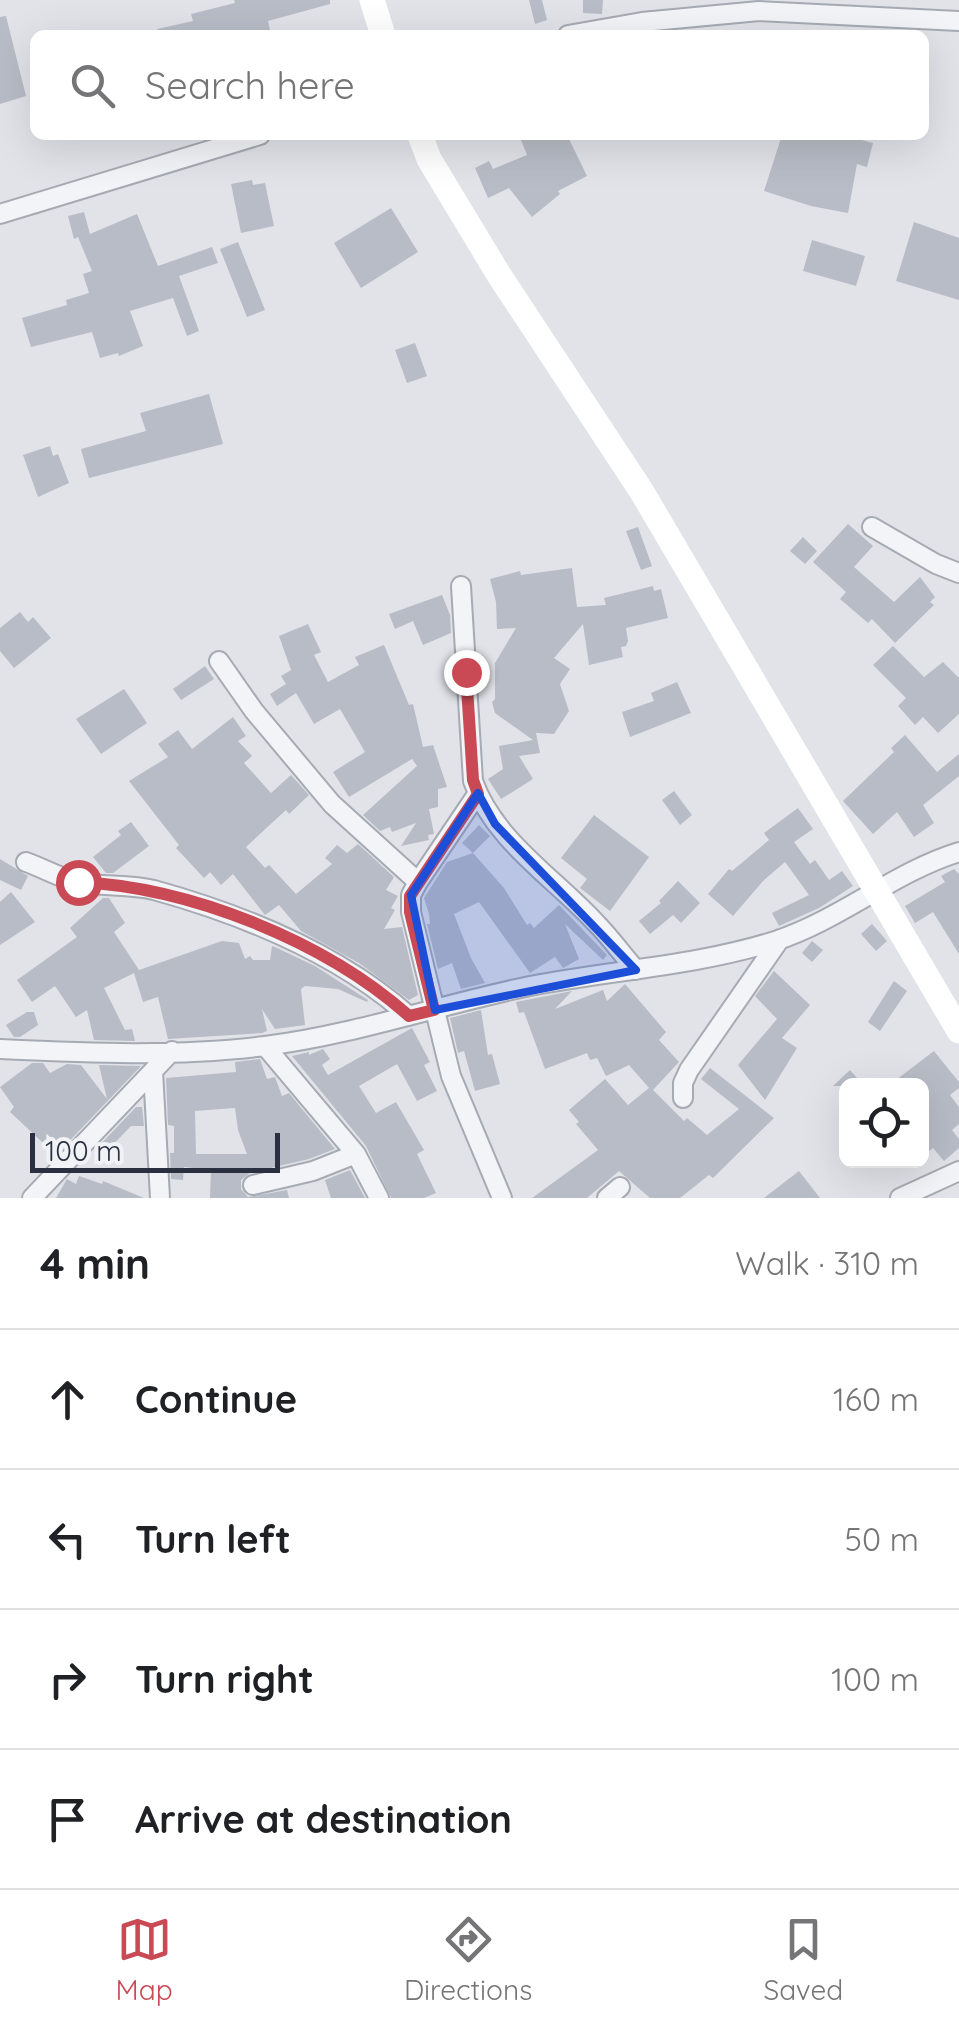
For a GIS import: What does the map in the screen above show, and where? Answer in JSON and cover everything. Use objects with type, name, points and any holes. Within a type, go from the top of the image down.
[{"type":"street","points":[[372,0],[381,30]]},
{"type":"street","points":[[596,30],[759,10],[959,22]]},
{"type":"street","points":[[0,214],[244,140]]},
{"type":"street","points":[[422,140],[428,159],[499,275],[642,492],[959,1031]]},
{"type":"street","points":[[872,527],[936,564],[959,572]]},
{"type":"street","points":[[461,586],[473,780],[478,794],[495,824],[597,923],[636,970]]},
{"type":"street","points":[[219,661],[254,711],[332,804],[418,882]]},
{"type":"street","points":[[478,794],[418,882],[410,896],[410,912],[451,1076],[502,1198]]},
{"type":"street","points":[[0,1049],[172,1052],[266,1046],[530,986],[717,957],[780,940],[926,864],[959,852]]},
{"type":"street","points":[[26,862],[78,882],[150,889],[227,912],[342,966],[376,986],[409,1016]]},
{"type":"street","points":[[683,1098],[689,1070],[780,940]]},
{"type":"street","points":[[266,1046],[356,1154],[378,1198]]},
{"type":"street","points":[[32,1198],[172,1052]]},
{"type":"street","points":[[152,1071],[160,1198]]},
{"type":"street","points":[[253,1185],[313,1171],[356,1154]]},
{"type":"street","points":[[900,1198],[959,1171]]},
{"type":"highlighted area","points":[[478,793],[495,824],[636,970],[435,1010],[411,895]]},
{"type":"building","points":[[234,0],[330,0],[330,4],[268,21],[270,30],[157,30],[193,21],[191,14],[235,3]]},
{"type":"building","points":[[529,0],[542,0],[547,20],[535,24]]},
{"type":"building","points":[[583,0],[603,0],[602,14],[583,13]]},
{"type":"building","points":[[6,16],[26,96],[0,104],[0,17]]},
{"type":"building","points":[[521,140],[569,140],[587,176],[558,191],[560,194],[532,217],[509,188],[488,198],[475,168],[489,161],[493,169],[527,155]]},
{"type":"building","points":[[780,140],[873,143],[867,167],[857,164],[848,213],[764,191]]},
{"type":"building","points":[[252,180],[253,185],[265,183],[274,226],[241,233],[231,184]]},
{"type":"building","points":[[391,208],[418,252],[361,288],[334,243]]},
{"type":"building","points":[[84,212],[90,234],[137,214],[158,266],[212,247],[218,263],[179,276],[199,331],[187,336],[173,298],[130,311],[143,346],[119,356],[118,353],[100,358],[92,332],[31,347],[22,318],[67,305],[66,300],[89,293],[83,274],[92,271],[78,237],[74,239],[68,216]]},
{"type":"building","points":[[914,222],[959,238],[959,300],[896,281]]},
{"type":"building","points":[[812,240],[865,256],[856,286],[803,271]]},
{"type":"building","points":[[238,242],[265,310],[247,317],[220,249]]},
{"type":"building","points":[[415,343],[427,376],[407,383],[395,350]]},
{"type":"building","points":[[209,394],[223,444],[89,478],[81,449],[146,431],[140,413]]},
{"type":"building","points":[[50,446],[53,456],[58,454],[69,483],[38,497],[23,455]]},
{"type":"building","points":[[848,524],[873,546],[854,567],[894,602],[920,577],[935,597],[930,602],[934,605],[895,643],[872,619],[868,623],[840,599],[846,592],[813,562]]},
{"type":"building","points":[[638,527],[652,566],[641,570],[626,531]]},
{"type":"building","points":[[803,537],[817,551],[805,564],[790,551]]},
{"type":"building","points":[[572,568],[577,607],[606,605],[604,598],[653,586],[654,591],[661,589],[668,618],[626,628],[628,641],[621,647],[623,657],[589,665],[583,624],[554,658],[570,669],[560,684],[569,711],[554,734],[536,733],[540,753],[519,756],[533,779],[501,799],[488,779],[503,769],[499,746],[533,740],[495,713],[492,702],[495,663],[516,628],[497,629],[490,579],[520,571],[521,575]]},
{"type":"building","points":[[442,595],[450,615],[451,633],[423,645],[413,621],[395,629],[389,614]]},
{"type":"building","points":[[20,612],[28,622],[33,617],[51,638],[14,668],[0,651],[0,628]]},
{"type":"building","points":[[308,624],[321,652],[314,655],[328,682],[359,665],[355,657],[384,645],[409,705],[413,704],[423,747],[433,745],[447,787],[438,789],[438,807],[429,809],[434,834],[428,835],[429,840],[401,846],[416,823],[392,832],[390,827],[380,831],[363,815],[417,766],[412,759],[349,797],[333,772],[365,752],[340,709],[314,724],[296,693],[277,706],[270,694],[286,684],[281,676],[291,670],[279,636]]},
{"type":"building","points":[[893,646],[924,677],[943,662],[959,678],[959,714],[938,733],[923,717],[915,725],[898,706],[906,698],[873,665]]},
{"type":"building","points":[[205,666],[214,679],[181,700],[173,689]]},
{"type":"building","points":[[677,682],[691,713],[630,737],[622,712],[654,701],[651,693]]},
{"type":"building","points":[[124,689],[147,723],[101,754],[76,719]]},
{"type":"building","points":[[233,717],[246,736],[238,741],[252,756],[244,763],[271,793],[291,775],[309,795],[289,814],[286,810],[246,847],[296,894],[332,864],[325,858],[337,845],[347,853],[358,844],[394,877],[386,890],[398,896],[384,929],[402,927],[418,995],[409,1000],[359,963],[301,931],[279,905],[265,915],[233,874],[221,885],[210,872],[204,878],[176,848],[179,845],[129,781],[168,757],[158,744],[178,730],[192,749]]},
{"type":"building","points":[[905,735],[937,772],[959,754],[959,776],[923,805],[934,823],[914,837],[897,812],[873,834],[843,801],[894,752],[891,748]]},
{"type":"building","points":[[674,791],[692,815],[680,825],[662,800]]},
{"type":"building","points":[[798,808],[813,829],[794,842],[810,864],[815,860],[829,880],[842,871],[853,886],[819,908],[779,926],[772,913],[809,895],[785,862],[733,916],[708,894],[729,869],[732,871],[769,840],[764,833]]},
{"type":"building","points":[[594,815],[649,857],[610,911],[580,888],[587,879],[561,858]]},
{"type":"building","points":[[131,822],[149,846],[113,873],[106,873],[93,857]]},
{"type":"building","points":[[479,825],[490,836],[473,853],[462,843]]},
{"type":"building","points":[[473,853],[504,888],[527,925],[530,923],[534,928],[559,905],[607,955],[603,960],[565,924],[579,959],[563,968],[555,957],[530,973],[479,902],[454,914],[485,983],[461,989],[452,963],[438,969],[424,898],[447,862]]},
{"type":"building","points":[[0,859],[28,876],[21,890],[0,880]]},
{"type":"building","points":[[954,869],[959,874],[959,954],[933,912],[915,923],[905,906],[945,882],[941,876]]},
{"type":"building","points":[[678,881],[700,903],[681,923],[673,915],[650,934],[639,921],[661,903]]},
{"type":"building","points":[[11,892],[35,922],[0,945],[0,902]]},
{"type":"building","points":[[103,898],[109,898],[125,923],[114,932],[139,970],[222,941],[239,943],[245,959],[250,956],[253,960],[270,960],[272,946],[315,966],[368,1000],[338,989],[305,986],[301,989],[305,1025],[275,1029],[262,1009],[267,1031],[262,1033],[168,1039],[158,997],[143,1002],[134,973],[104,988],[125,1030],[132,1029],[135,1041],[94,1040],[87,1010],[76,1017],[55,986],[32,1002],[17,980],[77,937],[70,928]]},
{"type":"building","points":[[872,924],[887,941],[876,951],[861,934]]},
{"type":"building","points":[[812,941],[823,950],[812,962],[802,953]]},
{"type":"building","points":[[774,971],[810,1005],[782,1038],[797,1048],[765,1100],[738,1065],[777,1019],[755,996]]},
{"type":"building","points":[[894,981],[907,991],[880,1031],[868,1022]]},
{"type":"building","points":[[625,984],[666,1032],[659,1040],[679,1062],[653,1090],[684,1121],[687,1118],[707,1135],[739,1109],[701,1079],[710,1068],[774,1118],[713,1178],[709,1175],[680,1198],[650,1198],[619,1171],[587,1198],[532,1198],[598,1150],[569,1110],[605,1079],[628,1105],[649,1088],[629,1065],[606,1076],[597,1058],[590,1060],[587,1053],[545,1069],[524,1012],[519,1013],[516,1002],[572,991],[555,1009],[603,990],[607,1001]]},
{"type":"building","points":[[481,1010],[488,1055],[492,1054],[500,1084],[475,1091],[464,1051],[458,1053],[450,1018]]},
{"type":"building","points":[[34,1012],[38,1025],[14,1037],[6,1025]]},
{"type":"building","points":[[412,1028],[430,1062],[424,1065],[437,1091],[417,1101],[397,1064],[359,1086],[376,1113],[396,1102],[424,1150],[417,1154],[436,1193],[424,1198],[391,1198],[366,1146],[292,1056],[323,1049],[330,1059],[322,1065],[328,1075]]},
{"type":"building","points":[[934,1051],[959,1082],[959,1088],[950,1095],[959,1107],[959,1124],[952,1130],[959,1139],[959,1148],[944,1161],[933,1148],[929,1151],[929,1078],[899,1078]]},
{"type":"building","points":[[260,1059],[267,1079],[275,1077],[282,1096],[289,1093],[335,1149],[250,1173],[241,1180],[241,1189],[248,1197],[287,1190],[289,1198],[210,1198],[211,1170],[184,1167],[183,1180],[171,1179],[174,1126],[168,1125],[166,1078],[236,1072],[235,1062]],"holes":[[[235,1108],[247,1154],[196,1154],[195,1111]]]},
{"type":"building","points":[[32,1063],[43,1063],[50,1073],[67,1064],[81,1065],[107,1099],[99,1065],[141,1066],[56,1155],[10,1112],[14,1107],[0,1087]]},
{"type":"building","points":[[136,1107],[142,1107],[144,1126],[131,1126],[104,1154],[97,1148]]},
{"type":"building","points":[[350,1170],[365,1198],[331,1198],[325,1180]]},
{"type":"building","points":[[799,1171],[820,1198],[764,1198]]},
{"type":"building","points":[[79,1176],[144,1198],[56,1198],[67,1179],[76,1184]]},
{"type":"route","points":[[78,882],[150,889],[227,912],[342,966],[376,986],[409,1016],[434,1010],[410,912],[410,896],[478,794],[473,780],[466,672]]}]
